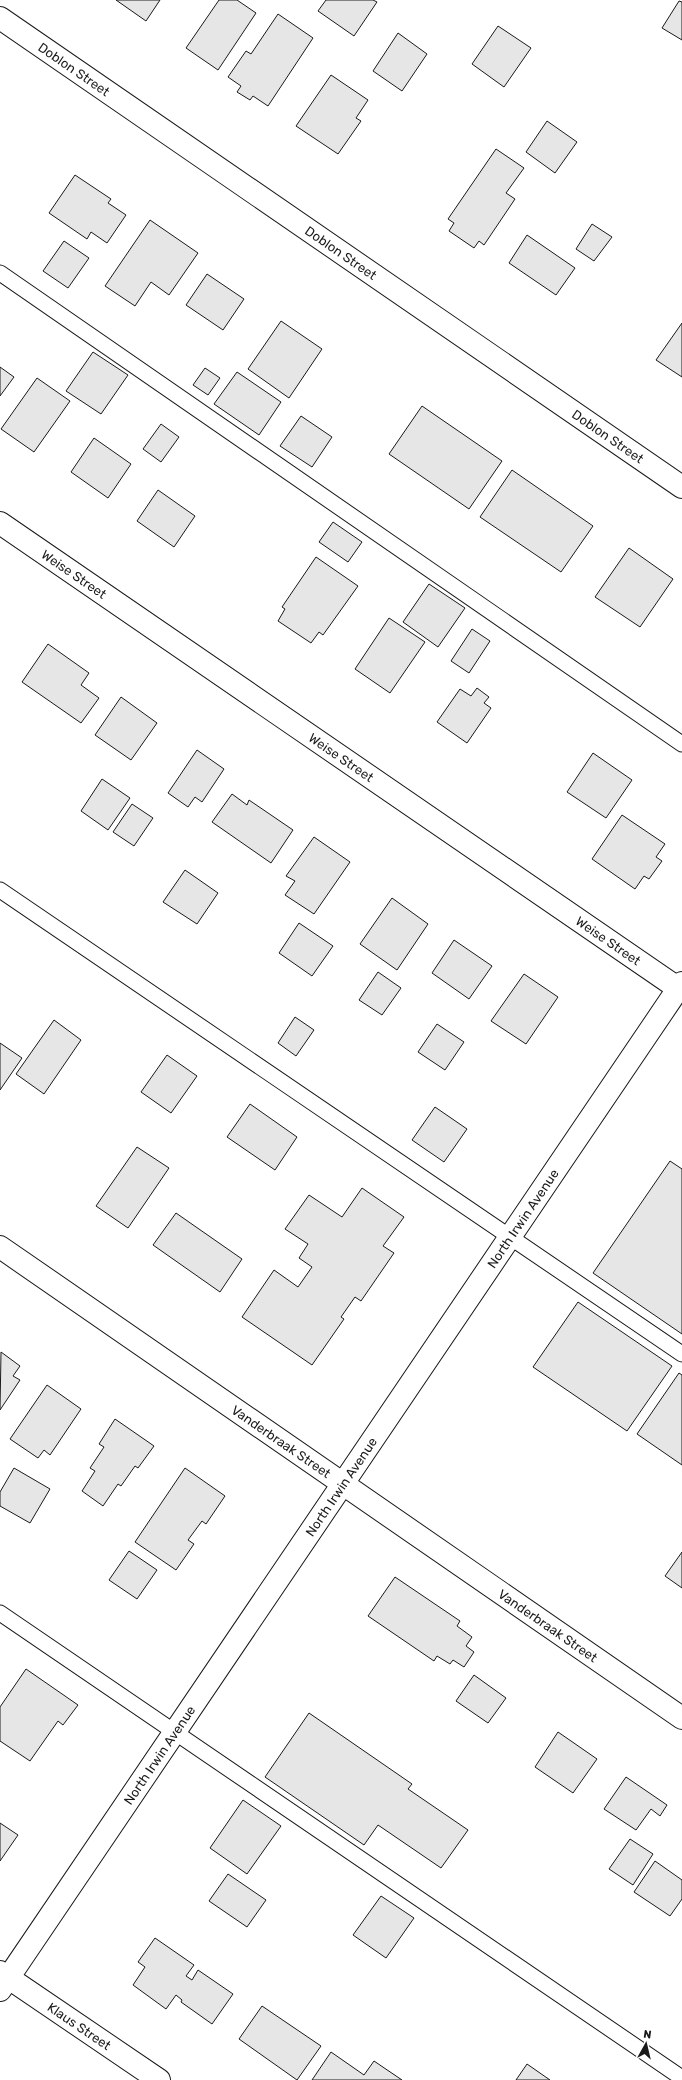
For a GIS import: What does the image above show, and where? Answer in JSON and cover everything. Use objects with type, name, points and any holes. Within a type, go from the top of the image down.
[{"type":"street","name":"Doblon Street","points":[[0,18],[682,487]]},
{"type":"street","name":"Weise Street","points":[[0,523],[681,988]]},
{"type":"street","name":"North Irwin Avenue","points":[[3,1980],[175,1732],[681,988]]},
{"type":"street","name":"Vanderbraak Street","points":[[0,1247],[344,1483],[682,1718]]},
{"type":"street","name":"Klaus Street","points":[[3,1980],[159,2080]]},
{"type":"lane","points":[[0,273],[682,744]]},
{"type":"lane","points":[[0,890],[511,1236],[682,1354]]},
{"type":"lane","points":[[0,1613],[682,2078]]},
{"type":"building","points":[[116,0],[160,0],[146,21]]},
{"type":"building","points":[[219,0],[237,0],[256,13],[218,70],[186,48]]},
{"type":"building","points":[[326,0],[373,0],[377,2],[354,36],[318,11]]},
{"type":"building","points":[[679,1],[682,2],[682,40],[662,28]]},
{"type":"building","points":[[278,14],[313,38],[268,106],[253,96],[250,100],[237,92],[241,86],[228,77],[246,51],[251,54]]},
{"type":"building","points":[[498,26],[531,48],[504,87],[472,64]]},
{"type":"building","points":[[398,33],[427,54],[402,91],[373,71]]},
{"type":"building","points":[[331,75],[368,100],[356,118],[361,121],[338,154],[296,126]]},
{"type":"building","points":[[547,121],[577,142],[555,173],[526,152]]},
{"type":"building","points":[[496,149],[524,168],[506,193],[515,199],[484,245],[479,241],[474,248],[449,231],[454,223],[448,219]]},
{"type":"building","points":[[75,175],[111,199],[108,203],[126,215],[107,243],[91,232],[87,239],[49,213]]},
{"type":"building","points":[[150,220],[198,253],[169,295],[151,282],[135,306],[105,286]]},
{"type":"building","points":[[592,224],[612,237],[594,261],[576,249]]},
{"type":"building","points":[[527,235],[575,268],[556,295],[509,263]]},
{"type":"building","points":[[64,241],[89,258],[68,288],[43,271]]},
{"type":"building","points":[[207,274],[244,299],[223,330],[186,305]]},
{"type":"building","points":[[281,321],[322,349],[289,398],[248,369]]},
{"type":"building","points":[[682,323],[682,377],[656,360]]},
{"type":"building","points":[[93,352],[128,375],[101,414],[66,391]]},
{"type":"building","points":[[0,367],[14,377],[0,396]]},
{"type":"building","points":[[205,368],[220,378],[208,395],[193,385]]},
{"type":"building","points":[[237,372],[281,402],[259,435],[214,404]]},
{"type":"building","points":[[37,378],[70,401],[34,452],[1,429]]},
{"type":"building","points":[[422,406],[502,461],[469,509],[389,454]]},
{"type":"building","points":[[301,416],[332,437],[312,467],[280,446]]},
{"type":"building","points":[[161,424],[179,437],[161,462],[143,449]]},
{"type":"building","points":[[94,438],[131,464],[108,498],[71,472]]},
{"type":"building","points":[[512,470],[593,526],[561,572],[480,517]]},
{"type":"building","points":[[158,490],[195,516],[174,547],[137,521]]},
{"type":"building","points":[[333,522],[362,542],[348,562],[319,542]]},
{"type":"building","points":[[629,548],[673,579],[640,627],[595,597]]},
{"type":"building","points":[[316,557],[358,586],[323,635],[319,632],[311,643],[278,621],[285,609],[282,607]]},
{"type":"building","points":[[429,584],[465,608],[438,647],[403,622]]},
{"type":"building","points":[[389,618],[425,642],[390,693],[355,669]]},
{"type":"building","points":[[472,629],[490,641],[469,673],[451,661]]},
{"type":"building","points":[[48,644],[89,673],[81,685],[99,698],[81,723],[22,682]]},
{"type":"building","points":[[477,688],[489,697],[484,703],[491,708],[467,743],[437,722],[460,689],[471,696]]},
{"type":"building","points":[[121,697],[157,723],[131,760],[95,735]]},
{"type":"building","points":[[197,750],[224,769],[202,802],[195,797],[188,807],[168,793]]},
{"type":"building","points":[[593,753],[632,780],[606,818],[567,792]]},
{"type":"building","points":[[102,779],[130,798],[108,830],[81,811]]},
{"type":"building","points":[[232,794],[247,805],[249,800],[293,830],[271,863],[212,822]]},
{"type":"building","points":[[132,804],[153,818],[134,846],[113,832]]},
{"type":"building","points":[[622,815],[665,844],[656,857],[662,861],[649,879],[644,876],[635,889],[592,859]]},
{"type":"building","points":[[314,837],[350,862],[314,914],[285,895],[295,881],[286,876]]},
{"type":"building","points":[[185,870],[218,893],[197,924],[163,902]]},
{"type":"building","points":[[392,898],[428,924],[397,970],[360,944]]},
{"type":"building","points":[[299,923],[333,946],[312,976],[279,953]]},
{"type":"building","points":[[454,940],[492,966],[469,999],[432,973]]},
{"type":"building","points":[[378,972],[401,988],[382,1015],[359,1000]]},
{"type":"building","points":[[524,974],[558,997],[526,1044],[491,1021]]},
{"type":"building","points":[[295,1017],[314,1030],[296,1056],[278,1043]]},
{"type":"building","points":[[54,1020],[81,1040],[44,1094],[16,1074]]},
{"type":"building","points":[[437,1024],[464,1042],[445,1070],[418,1052]]},
{"type":"building","points":[[0,1043],[22,1058],[0,1090]]},
{"type":"building","points":[[167,1055],[197,1076],[171,1113],[141,1092]]},
{"type":"building","points":[[250,1104],[297,1137],[275,1170],[227,1137]]},
{"type":"building","points":[[435,1107],[467,1129],[444,1162],[412,1140]]},
{"type":"building","points":[[137,1147],[169,1168],[128,1228],[96,1206]]},
{"type":"building","points":[[670,1161],[682,1169],[682,1334],[593,1273]]},
{"type":"building","points":[[362,1188],[404,1217],[383,1246],[394,1253],[361,1301],[355,1297],[341,1317],[344,1319],[312,1365],[242,1317],[274,1270],[298,1287],[312,1267],[299,1258],[308,1244],[285,1229],[309,1195],[342,1217]]},
{"type":"building","points":[[176,1213],[242,1259],[220,1292],[153,1245]]},
{"type":"building","points":[[578,1302],[672,1366],[627,1431],[533,1367]]},
{"type":"building","points":[[1,1352],[20,1366],[13,1376],[20,1380],[0,1410]]},
{"type":"building","points":[[679,1373],[682,1375],[682,1465],[637,1434]]},
{"type":"building","points":[[47,1385],[81,1409],[50,1455],[44,1450],[38,1458],[10,1439]]},
{"type":"building","points":[[115,1419],[154,1446],[138,1468],[135,1466],[121,1486],[118,1484],[103,1506],[82,1491],[95,1471],[90,1468],[104,1447],[99,1444]]},
{"type":"building","points":[[14,1468],[50,1489],[30,1523],[0,1506],[0,1492]]},
{"type":"building","points":[[185,1468],[225,1496],[206,1524],[202,1521],[188,1540],[194,1544],[176,1570],[135,1542]]},
{"type":"building","points":[[129,1551],[157,1570],[137,1599],[109,1580]]},
{"type":"building","points":[[682,1552],[682,1588],[665,1576]]},
{"type":"building","points":[[395,1577],[460,1621],[457,1626],[472,1637],[466,1646],[474,1652],[464,1667],[453,1660],[450,1664],[437,1656],[434,1661],[368,1616]]},
{"type":"building","points":[[26,1669],[78,1705],[63,1725],[58,1721],[30,1761],[0,1741],[0,1707]]},
{"type":"building","points":[[474,1675],[506,1698],[488,1723],[456,1701]]},
{"type":"building","points":[[309,1713],[412,1784],[408,1789],[468,1830],[441,1868],[378,1825],[364,1845],[265,1777]]},
{"type":"building","points":[[558,1732],[597,1759],[573,1793],[535,1767]]},
{"type":"building","points":[[626,1777],[667,1805],[660,1816],[651,1809],[636,1830],[604,1809]]},
{"type":"building","points":[[243,1800],[281,1826],[247,1874],[210,1848]]},
{"type":"building","points":[[0,1823],[18,1835],[0,1861]]},
{"type":"building","points":[[630,1839],[653,1854],[633,1885],[609,1869]]},
{"type":"building","points":[[655,1861],[682,1880],[682,1899],[670,1916],[634,1892]]},
{"type":"building","points":[[228,1874],[266,1900],[247,1927],[209,1901]]},
{"type":"building","points":[[381,1896],[414,1918],[386,1958],[353,1935]]},
{"type":"building","points":[[155,1938],[194,1965],[186,1976],[192,1980],[198,1970],[233,1994],[212,2024],[181,2002],[182,2000],[176,1995],[166,2009],[133,1985],[145,1967],[138,1962]]},
{"type":"building","points":[[262,2006],[321,2046],[297,2080],[239,2039]]},
{"type":"building","points":[[331,2052],[364,2075],[374,2061],[402,2080],[312,2080]]},
{"type":"building","points":[[527,2064],[550,2080],[516,2080]]}]
